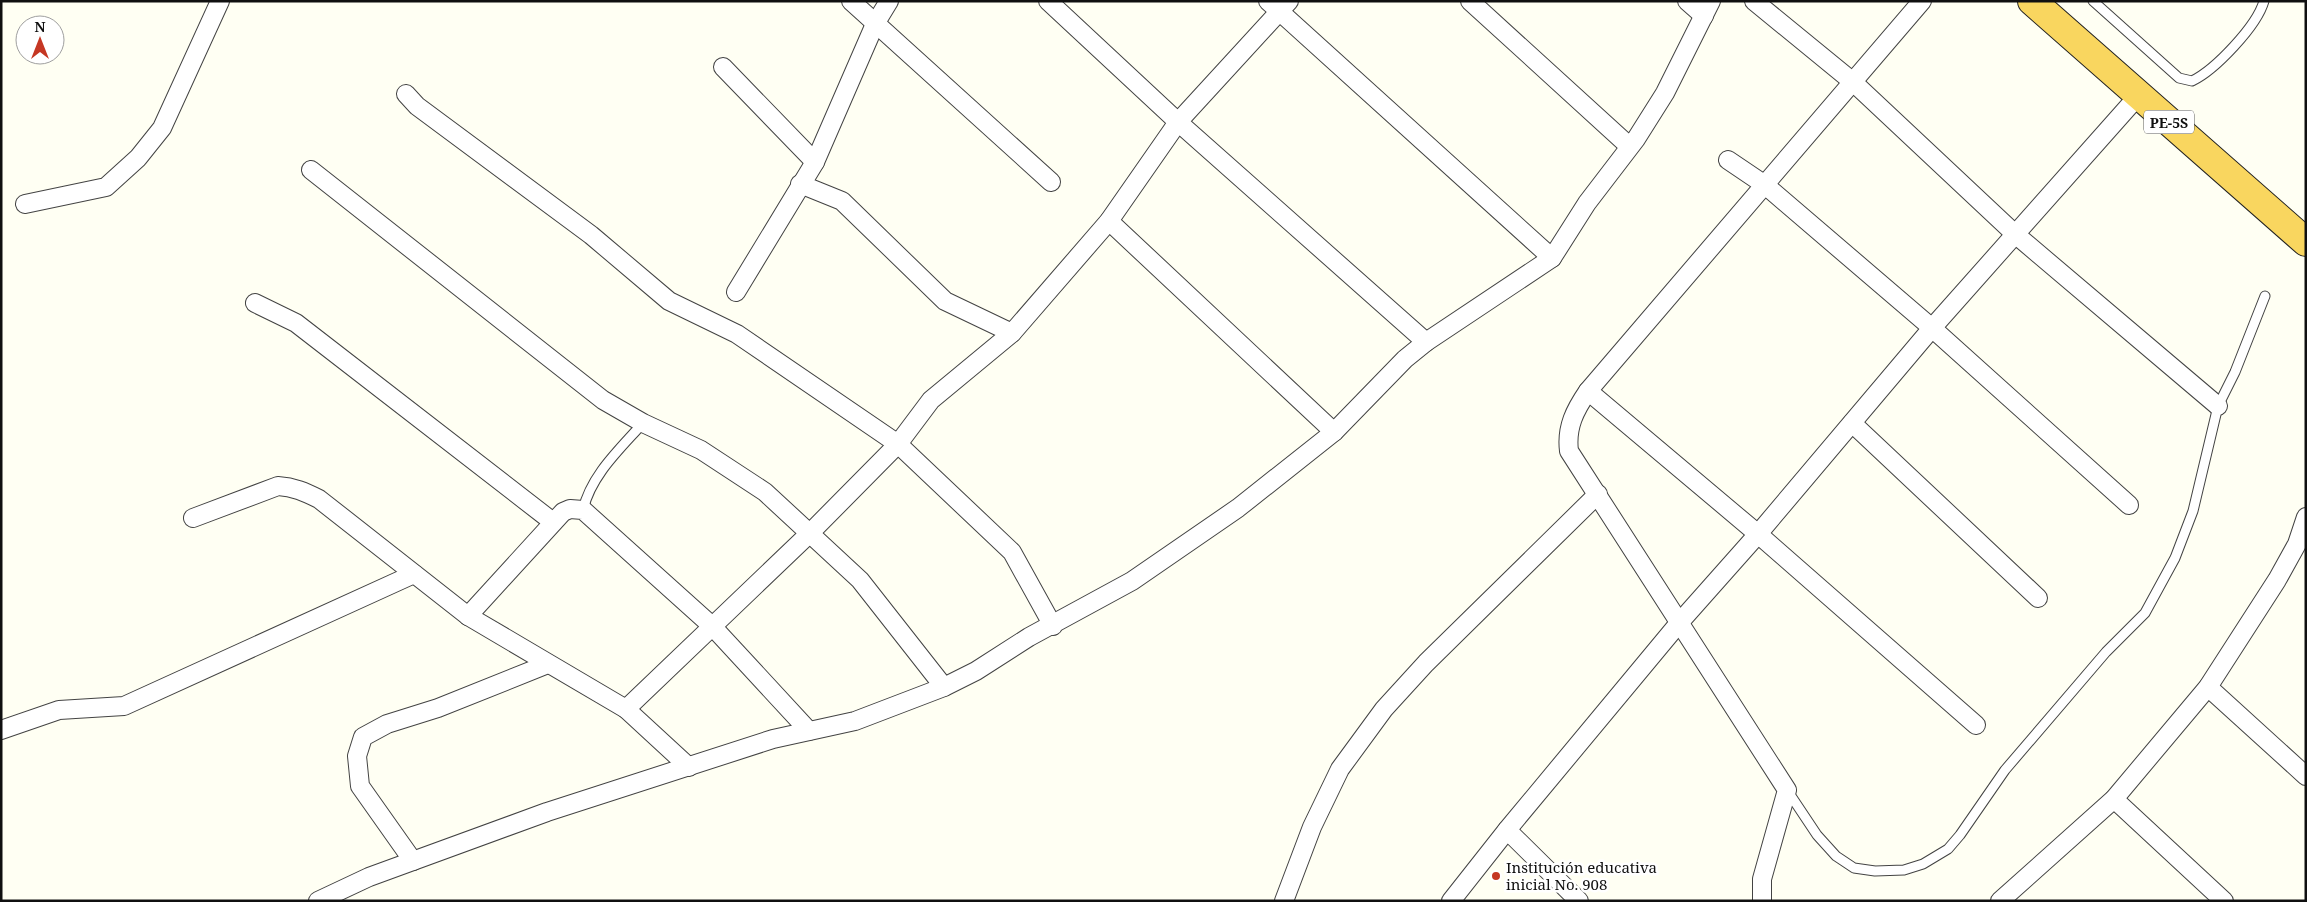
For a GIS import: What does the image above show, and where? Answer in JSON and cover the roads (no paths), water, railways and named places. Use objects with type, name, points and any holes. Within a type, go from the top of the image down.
[{"type":"highway","name":"PE-5S","points":[[2032,1],[2306,242]]},
{"type":"street","points":[[25,204],[106,187],[138,158],[162,128],[220,1]]},
{"type":"street","points":[[851,1],[1051,182]]},
{"type":"street","points":[[736,292],[800,184],[816,162],[875,24],[889,1]]},
{"type":"street","points":[[1048,1],[1178,122],[1426,342]]},
{"type":"street","points":[[1470,1],[1629,146]]},
{"type":"street","points":[[318,901],[369,877],[547,812],[773,739],[855,721],[944,687],[976,671],[1029,637],[1053,626],[1132,581],[1238,508],[1334,432],[1405,359],[1426,342],[1552,258],[1587,202],[1636,139],[1665,93],[1688,50],[1707,9],[1687,1]]},
{"type":"street","points":[[1754,1],[1853,82],[2015,234],[2218,406]]},
{"type":"street","points":[[1762,901],[1762,879],[1787,790],[1569,451],[1567,437],[1575,410],[1588,391],[1922,1]]},
{"type":"street","points":[[626,709],[810,533],[898,444],[931,400],[1012,333],[1109,221],[1178,122],[1279,5],[1552,258]]},
{"type":"street","points":[[723,67],[816,162]]},
{"type":"street","points":[[406,94],[417,106],[591,235],[669,301],[737,334],[898,444],[1012,552],[1053,626]]},
{"type":"street","points":[[1451,901],[1507,830],[1679,623],[1758,534],[1932,328],[2138,96]]},
{"type":"street","points":[[1728,160],[1765,185],[1932,328],[2129,505]]},
{"type":"street","points":[[311,170],[603,400],[643,422],[702,450],[766,492],[860,580],[944,687]]},
{"type":"street","points":[[800,184],[842,201],[945,301],[1012,333]]},
{"type":"street","points":[[1109,221],[1334,432]]},
{"type":"street","points":[[256,303],[296,323],[553,522]]},
{"type":"street","points":[[1588,391],[1758,534],[1976,725]]},
{"type":"street","points":[[1852,422],[2038,598]]},
{"type":"street","points":[[193,518],[278,486],[293,487],[319,499],[468,616],[626,709],[689,767]]},
{"type":"street","points":[[1284,901],[1312,826],[1340,769],[1384,709],[1426,662],[1598,494]]},
{"type":"street","points":[[468,616],[563,512],[570,509],[583,510],[712,626],[808,731]]},
{"type":"street","points":[[2003,900],[2114,799],[2208,687],[2277,580],[2301,547],[2306,517]]},
{"type":"street","points":[[1,730],[59,710],[124,706],[414,574]]},
{"type":"street","points":[[413,861],[360,786],[358,756],[363,737],[386,724],[438,708],[548,664]]},
{"type":"street","points":[[2208,687],[2306,776]]},
{"type":"street","points":[[2114,799],[2224,901]]},
{"type":"street","points":[[1507,830],[1579,901]]},
{"type":"lane","points":[[2093,1],[2180,78],[2192,82],[2200,78],[2224,55],[2262,10],[2264,1]]},
{"type":"lane","points":[[1787,790],[1817,835],[1836,856],[1854,868],[1875,871],[1904,870],[1923,864],[1948,849],[1960,835],[2005,770],[2106,652],[2145,612],[2175,558],[2193,511],[2218,406],[2235,372],[2265,296]]},
{"type":"lane","points":[[583,510],[587,494],[606,464],[643,422]]},
{"type":"place","name":"Institución educativa inicial No. 908","points":[[1496,876]]}]
